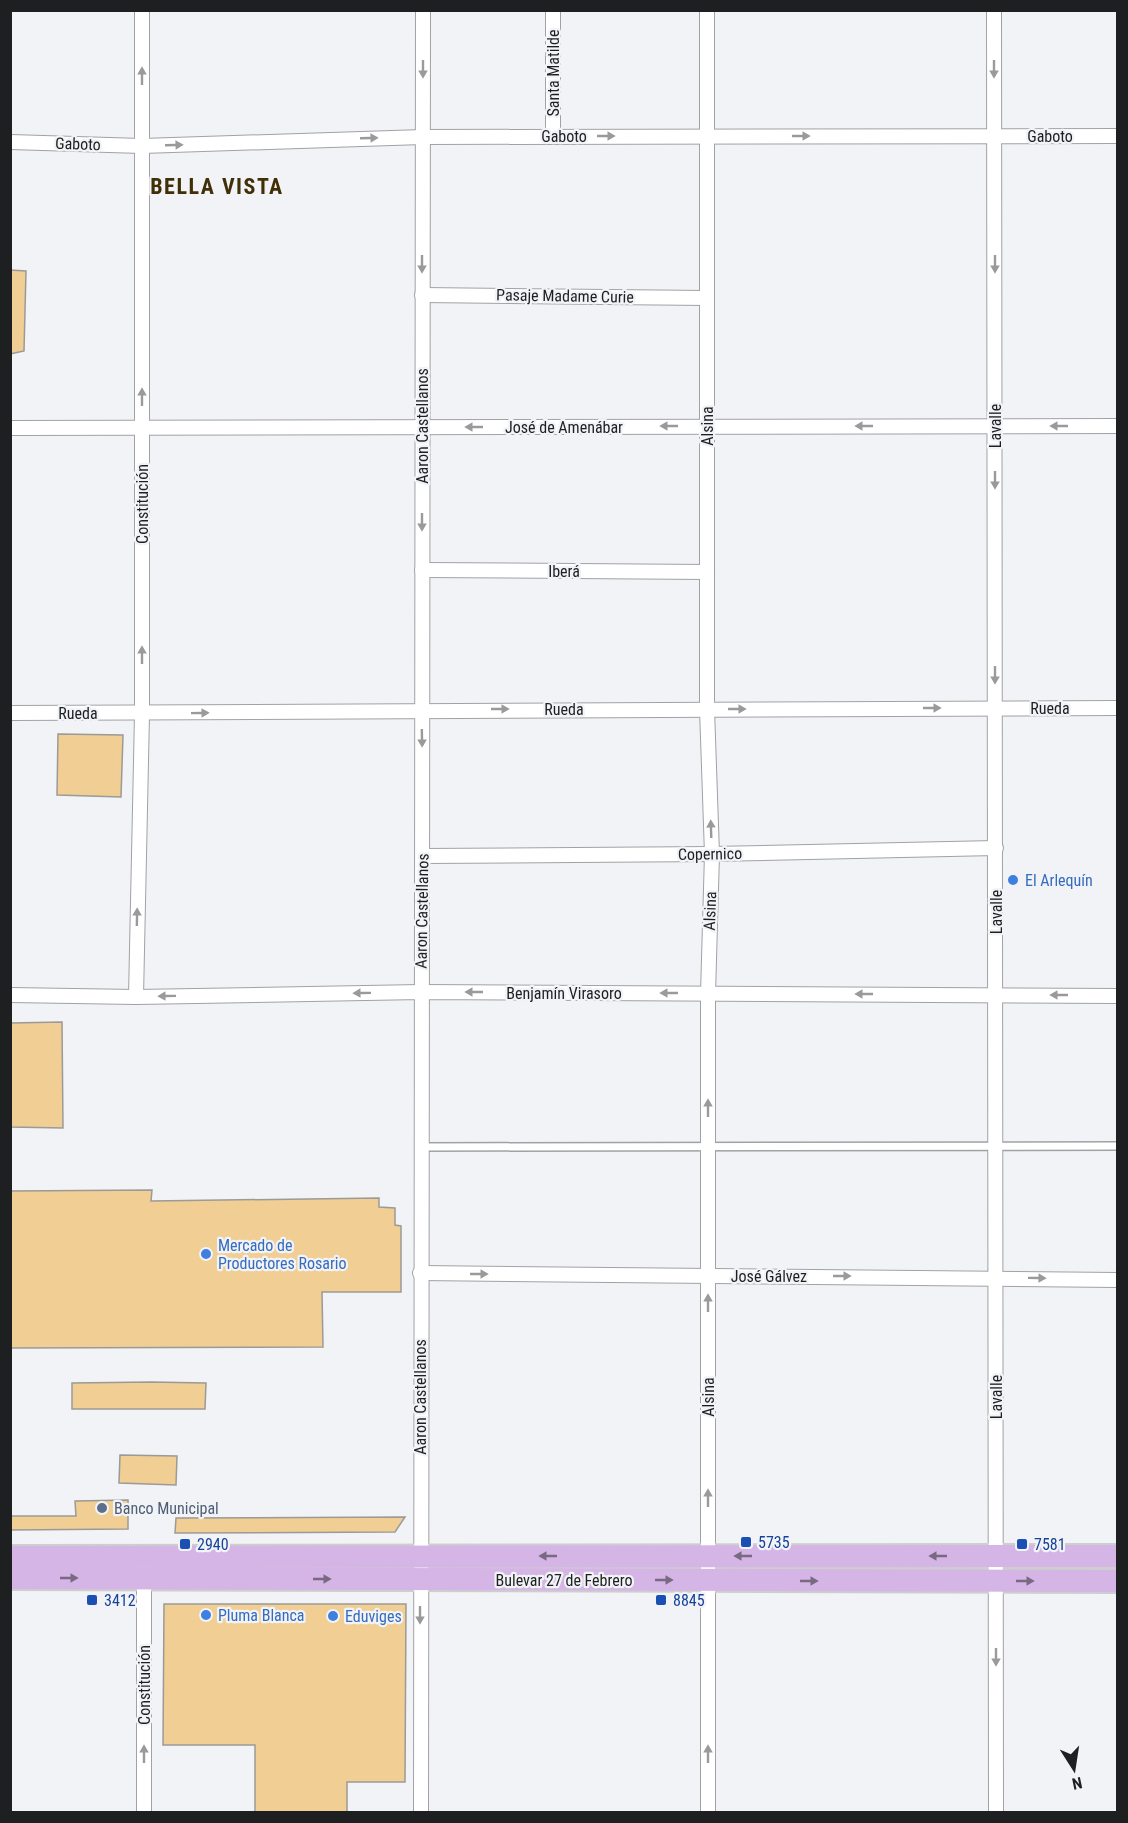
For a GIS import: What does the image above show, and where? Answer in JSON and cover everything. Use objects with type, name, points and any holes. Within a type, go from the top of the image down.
[{"type":"main road","name":"Bulevar 27 de Febrero","points":[[10,1578],[144,1568],[420,1556],[1118,1556]]},
{"type":"main road","name":"Bulevar 27 de Febrero","points":[[10,1557],[144,1568],[420,1579],[1118,1581]]},
{"type":"street","name":"Constitución","points":[[136,997],[142,714],[142,10]]},
{"type":"street","name":"Aaron Castellanos","points":[[421,1812],[423,10]]},
{"type":"street","name":"Santa Matilde","points":[[553,10],[553,136]]},
{"type":"street","name":"Alsina","points":[[706,10],[707,572],[712,854],[708,994],[708,1812]]},
{"type":"street","name":"Lavalle","points":[[994,10],[996,1812]]},
{"type":"street","name":"Gaboto","points":[[10,142],[142,146],[423,137],[1118,136]]},
{"type":"street","name":"Pasaje Madame Curie","points":[[422,295],[707,298]]},
{"type":"street","name":"José de Amenábar","points":[[10,428],[1118,426]]},
{"type":"street","name":"Iberá","points":[[422,570],[707,572]]},
{"type":"street","name":"Rueda","points":[[10,713],[1118,708]]},
{"type":"street","name":"Copernico","points":[[423,856],[712,854],[996,848]]},
{"type":"street","name":"Benjamín Virasoro","points":[[10,995],[136,997],[421,992],[1118,996]]},
{"type":"street","name":"José Gálvez","points":[[420,1273],[1118,1280]]},
{"type":"street","name":"Constitución","points":[[144,1568],[144,1812]]},
{"type":"lane","points":[[420,1147],[1118,1146]]},
{"type":"building","points":[[10,270],[26,271],[24,351],[10,354]]},
{"type":"building","points":[[58,734],[123,735],[121,797],[57,795]]},
{"type":"building","points":[[62,1022],[63,1128],[10,1127],[10,1023]]},
{"type":"building","name":"Mercado de Productores Rosario","points":[[152,1190],[151,1201],[379,1198],[379,1207],[395,1208],[395,1225],[401,1226],[401,1292],[322,1292],[323,1347],[10,1348],[10,1191]]},
{"type":"building","points":[[72,1383],[206,1383],[205,1409],[72,1409]]},
{"type":"building","points":[[120,1455],[177,1456],[176,1485],[119,1483]]},
{"type":"building","name":"Banco Municipal","points":[[128,1500],[128,1529],[10,1530],[10,1516],[76,1516],[75,1501]]},
{"type":"building","points":[[405,1517],[395,1532],[175,1533],[176,1518]]},
{"type":"building","points":[[164,1604],[406,1604],[405,1782],[347,1782],[347,1812],[255,1812],[255,1745],[163,1745]]},
{"type":"place","name":"El Arlequín","points":[[1013,880]]},
{"type":"place","name":"Mercado de Productores Rosario","points":[[206,1254]]},
{"type":"place","name":"Banco Municipal","points":[[102,1508]]},
{"type":"place","name":"5735","points":[[746,1542]]},
{"type":"place","name":"2940","points":[[185,1544]]},
{"type":"place","name":"7581","points":[[1022,1544]]},
{"type":"place","name":"3412","points":[[92,1600]]},
{"type":"place","name":"8845","points":[[661,1600]]},
{"type":"place","name":"Pluma Blanca","points":[[206,1615]]},
{"type":"place","name":"Eduviges","points":[[333,1616]]},
{"type":"district","name":"BELLA VISTA","points":[[217,186]]}]
